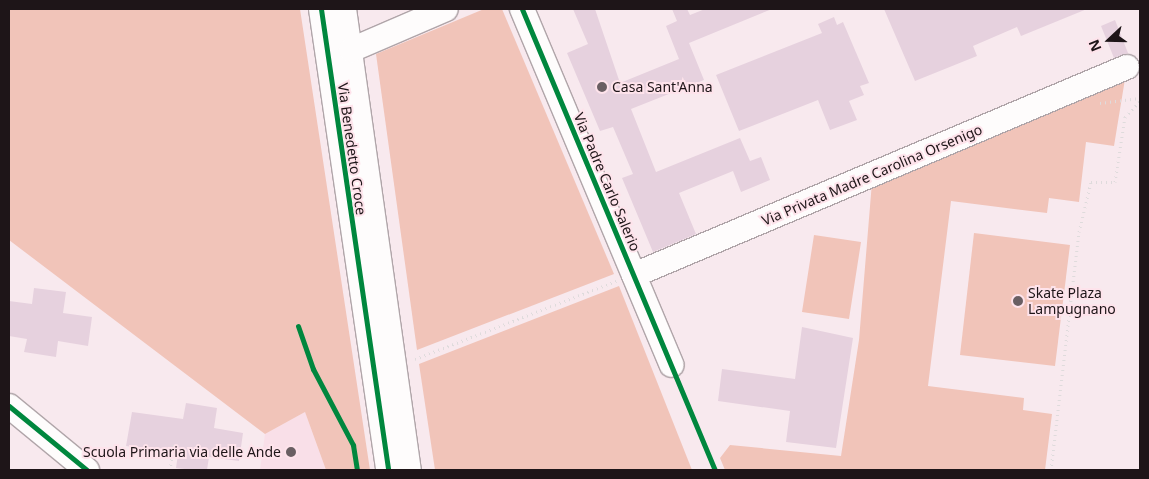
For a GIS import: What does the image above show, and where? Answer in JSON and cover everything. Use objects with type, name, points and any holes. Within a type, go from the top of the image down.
[{"type":"street","name":"Via Benedetto Croce","points":[[322,9],[388,470]]},
{"type":"street","name":"Via Benedetto Croce","points":[[344,9],[410,470]]},
{"type":"street","points":[[351,50],[446,9]]},
{"type":"street","name":"Via Padre Carlo Salerio","points":[[522,9],[626,278],[672,365]]},
{"type":"street","name":"Via Privata Madre Carolina Orsenigo","points":[[626,278],[1114,69]]},
{"type":"street","points":[[9,406],[87,470]]},
{"type":"path","points":[[1120,98],[1140,99]]},
{"type":"path","points":[[1051,470],[1079,232],[1091,182],[1115,182],[1125,117],[1140,99]]},
{"type":"path","points":[[414,360],[626,278]]},
{"type":"path","points":[[672,365],[716,470]]},
{"type":"path","points":[[170,470],[174,443]]},
{"type":"shaded area","points":[[9,9],[300,9],[370,470],[326,470],[305,412],[265,434],[9,240]]},
{"type":"shaded area","points":[[484,9],[502,9],[614,274],[417,350],[376,54]]},
{"type":"shaded area","points":[[1125,79],[1114,146],[1086,142],[1079,202],[1049,198],[1047,213],[951,201],[928,386],[1024,398],[1023,410],[1052,414],[1045,470],[725,470],[720,458],[730,445],[841,456],[859,340],[872,182]]},
{"type":"shaded area","name":"Skate Plaza Lampugnano","points":[[974,233],[1070,245],[1055,366],[960,355]]},
{"type":"shaded area","points":[[814,235],[861,242],[849,319],[802,312]]},
{"type":"shaded area","points":[[619,286],[692,470],[435,470],[419,364]]},
{"type":"shaded area","name":"Scuola Primaria via delle Ande","points":[[305,412],[326,470],[260,470],[265,434]]},
{"type":"building","points":[[573,9],[595,9],[620,83],[679,59],[666,26],[677,21],[672,9],[687,9],[690,15],[705,9],[772,9],[689,43],[704,80],[631,109],[656,172],[740,138],[750,161],[761,157],[770,180],[741,192],[733,171],[679,193],[696,234],[653,252],[622,178],[633,174],[613,127],[600,131],[567,53],[588,44]]},
{"type":"building","points":[[884,9],[1087,9],[1021,36],[1017,27],[973,46],[977,56],[915,81]]},
{"type":"building","points":[[834,17],[837,25],[843,22],[869,83],[860,86],[864,95],[849,101],[857,120],[830,130],[818,100],[739,131],[716,75],[822,33],[818,24]]},
{"type":"building","points":[[1115,20],[1128,53],[1114,58],[1101,26]]},
{"type":"building","points":[[34,288],[66,292],[63,313],[92,317],[88,346],[58,341],[56,357],[24,352],[27,339],[9,336],[9,301],[32,304]]},
{"type":"building","points":[[802,327],[853,338],[836,448],[786,442],[790,411],[718,401],[722,369],[795,379]]},
{"type":"building","points":[[186,403],[217,408],[214,428],[243,433],[239,461],[209,457],[207,470],[176,468],[178,454],[126,446],[132,412],[183,419]]},
{"type":"cycle path","points":[[321,9],[388,470]]},
{"type":"cycle path","points":[[522,9],[715,470]]},
{"type":"cycle path","points":[[298,326],[313,369],[353,445],[357,470]]},
{"type":"cycle path","points":[[9,406],[87,470]]},
{"type":"place","name":"Casa Sant'Anna","points":[[602,87]]},
{"type":"place","name":"Skate Plaza Lampugnano","points":[[1018,301]]},
{"type":"place","name":"Scuola Primaria via delle Ande","points":[[291,452]]}]
